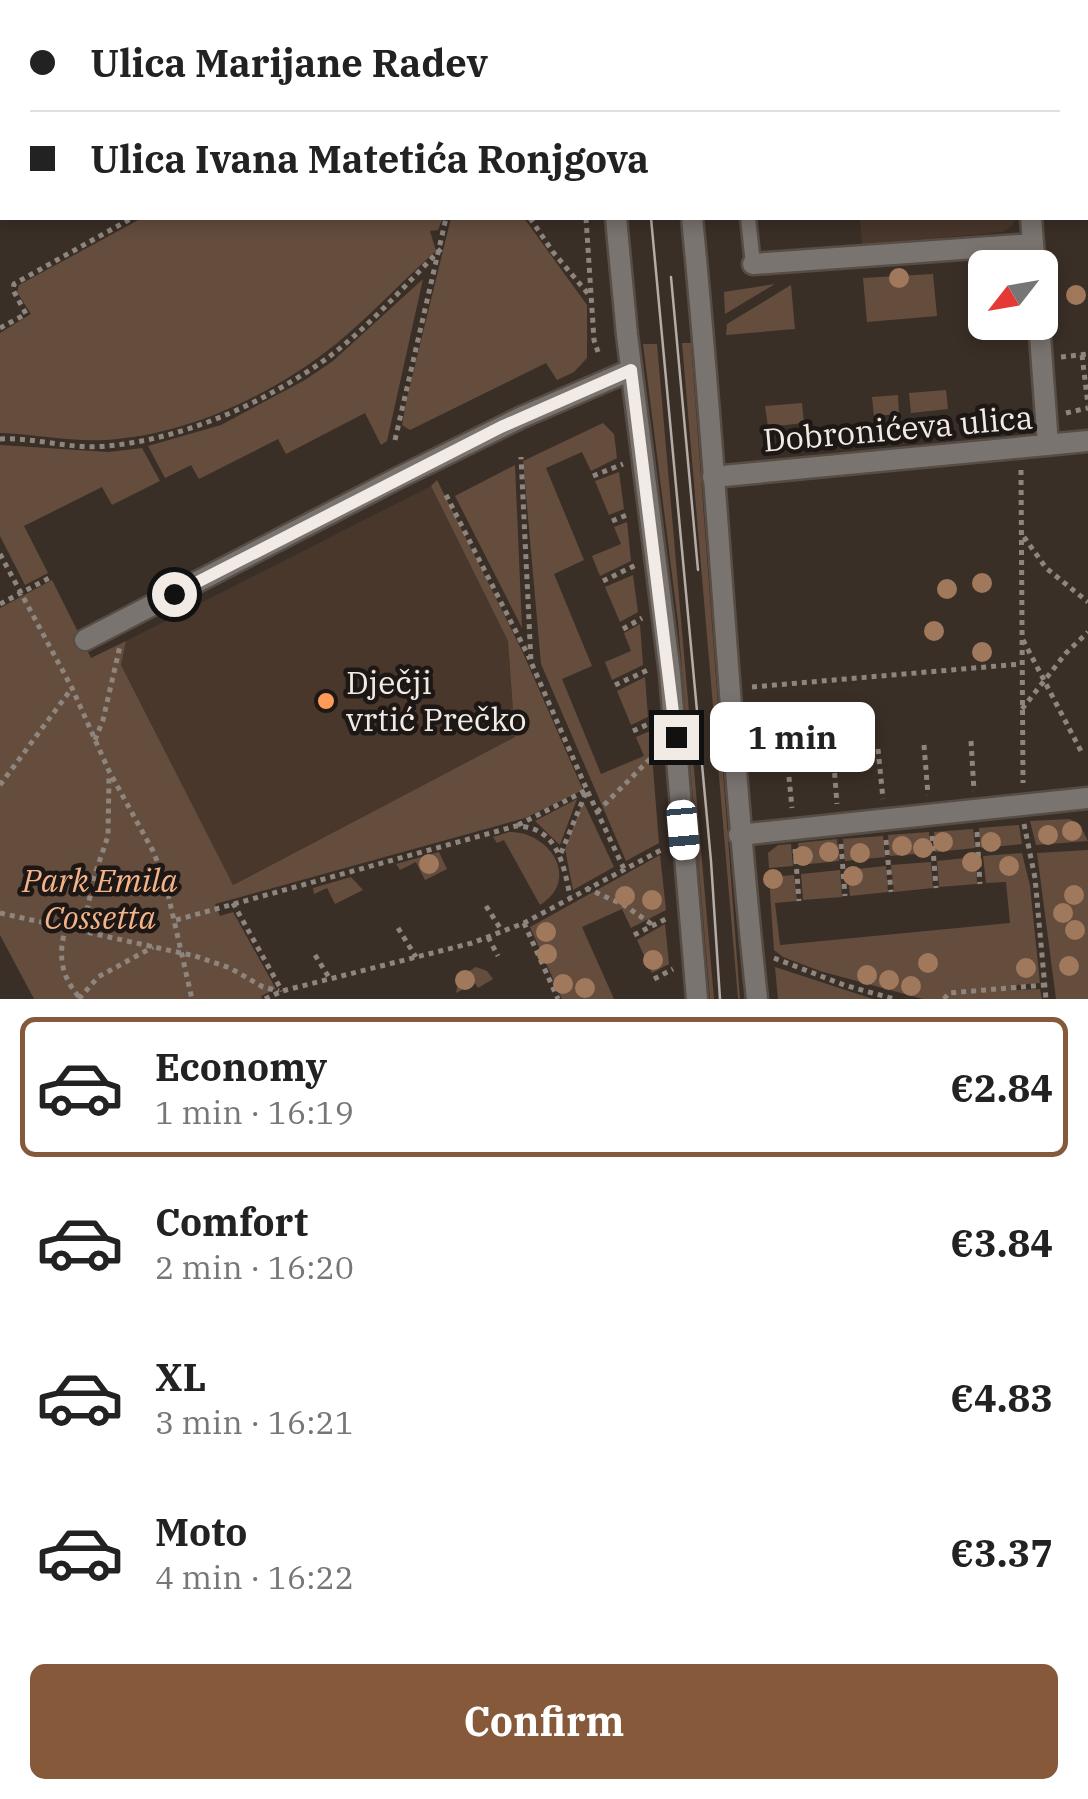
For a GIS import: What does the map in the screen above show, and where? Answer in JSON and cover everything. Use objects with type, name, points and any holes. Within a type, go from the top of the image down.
[{"type":"street","points":[[616,220],[670,674],[697,999]]},
{"type":"street","points":[[692,220],[739,835],[757,999]]},
{"type":"street","points":[[1031,220],[1034,250]]},
{"type":"street","points":[[754,264],[1034,244]]},
{"type":"street","points":[[1040,340],[1048,445]]},
{"type":"street","points":[[85,640],[398,478],[522,417],[631,370]]},
{"type":"street","name":"Dobronićeva ulica","points":[[713,477],[1088,441]]},
{"type":"street","points":[[739,835],[1088,798]]},
{"type":"lane","points":[[748,220],[754,264]]},
{"type":"path","points":[[0,328],[26,314],[13,290],[14,284],[128,220]]},
{"type":"path","points":[[396,440],[446,220]]},
{"type":"path","points":[[531,220],[552,252],[592,298]]},
{"type":"path","points":[[586,220],[594,340],[599,354]]},
{"type":"path","points":[[0,439],[104,447],[167,435],[208,422],[319,364],[381,311],[441,248]]},
{"type":"path","points":[[1082,355],[1088,404]]},
{"type":"path","points":[[521,456],[532,662]]},
{"type":"path","points":[[1021,459],[1022,792]]},
{"type":"path","points":[[593,476],[625,463]]},
{"type":"path","points":[[446,495],[532,662],[624,869]]},
{"type":"path","points":[[612,521],[633,512]]},
{"type":"path","points":[[1022,535],[1046,568],[1088,602]]},
{"type":"path","points":[[0,554],[72,688],[108,771],[153,851],[184,954],[192,999]]},
{"type":"path","points":[[603,582],[638,564]]},
{"type":"path","points":[[0,604],[53,576]]},
{"type":"path","points":[[622,629],[643,618]]},
{"type":"path","points":[[1022,709],[1088,632]]},
{"type":"path","points":[[95,740],[122,638]]},
{"type":"path","points":[[1022,638],[1082,753]]},
{"type":"path","points":[[752,687],[1021,664]]},
{"type":"path","points":[[615,686],[648,670]]},
{"type":"path","points":[[0,785],[72,688]]},
{"type":"path","points":[[634,731],[653,722]]},
{"type":"path","points":[[597,812],[656,753]]},
{"type":"path","points":[[83,930],[94,876],[108,836],[108,771]]},
{"type":"path","points":[[175,920],[516,826],[586,790]]},
{"type":"path","points":[[561,853],[586,790]]},
{"type":"path","points":[[1023,822],[1035,878],[1046,999]]},
{"type":"path","points":[[516,826],[536,828],[561,853],[570,896]]},
{"type":"path","points":[[265,999],[502,932],[664,848]]},
{"type":"path","points":[[586,888],[624,905],[653,925]]},
{"type":"path","points":[[233,903],[295,999]]},
{"type":"path","points":[[486,906],[502,932]]},
{"type":"path","points":[[0,913],[156,946],[230,968],[262,987],[286,990]]},
{"type":"path","points":[[634,935],[670,916]]},
{"type":"path","points":[[524,923],[558,999]]},
{"type":"path","points":[[66,926],[61,969],[80,998],[98,976],[156,946]]},
{"type":"path","points":[[398,928],[416,957]]},
{"type":"path","points":[[488,936],[498,956]]},
{"type":"path","points":[[315,955],[330,979]]},
{"type":"path","points":[[768,955],[844,985],[894,999]]},
{"type":"path","points":[[654,979],[673,969]]},
{"type":"path","points":[[944,999],[949,993],[1045,985]]},
{"type":"shaded area","points":[[860,220],[1016,220],[1002,232],[862,245]]},
{"type":"shaded area","name":"Dječji vrtić Prečko","points":[[431,486],[508,641],[515,737],[232,885],[121,665],[126,641]]},
{"type":"green space","points":[[138,220],[442,220],[438,230],[430,231],[436,251],[311,363],[228,409],[137,437],[93,440],[0,433],[0,333],[31,314],[17,292],[19,285]]},
{"type":"green space","points":[[451,220],[525,220],[587,305],[587,358],[574,372],[557,380],[546,363],[410,430],[402,425]]},
{"type":"green space","points":[[933,274],[937,316],[867,322],[863,278]]},
{"type":"green space","points":[[423,279],[387,441],[381,445],[365,413],[286,454],[278,439],[199,479],[191,465],[165,478],[148,446],[221,425],[305,380],[333,361]]},
{"type":"green space","points":[[775,284],[725,314],[724,292]]},
{"type":"green space","points":[[791,285],[795,329],[726,335],[727,324]]},
{"type":"green space","points":[[682,343],[691,343],[740,999],[738,999]]},
{"type":"green space","points":[[643,344],[657,344],[714,999],[710,999],[678,622]]},
{"type":"green space","points":[[946,390],[948,409],[911,413],[909,393]]},
{"type":"green space","points":[[898,395],[899,414],[874,416],[872,397]]},
{"type":"green space","points":[[802,403],[804,423],[768,427],[765,406]]},
{"type":"green space","points":[[603,423],[614,434],[617,458],[591,471],[582,452],[546,468],[584,560],[554,574],[592,666],[562,679],[601,774],[644,756],[636,737],[650,731],[659,843],[626,861],[541,664],[523,461]]},
{"type":"green space","points":[[0,445],[109,452],[142,448],[160,481],[112,505],[102,487],[24,526],[48,573],[25,585],[0,536]]},
{"type":"green space","points":[[515,465],[522,628],[455,496]]},
{"type":"green space","points":[[619,472],[624,509],[609,515],[595,481]]},
{"type":"green space","name":"Park Emila Cossetta","points":[[437,480],[523,653],[583,790],[525,818],[215,904],[220,916],[233,912],[276,989],[261,996],[262,999],[34,999],[0,935],[0,608],[52,580],[91,658],[126,641],[121,665],[233,885],[515,737],[508,641],[431,486]]},
{"type":"green space","points":[[627,522],[631,561],[600,576],[592,556],[621,544],[614,527]]},
{"type":"green space","points":[[633,575],[638,612],[620,622],[605,587]]},
{"type":"green space","points":[[640,624],[643,665],[612,680],[605,662],[631,651],[624,633]]},
{"type":"green space","points":[[645,677],[648,717],[631,725],[617,691]]},
{"type":"green space","points":[[577,799],[560,845],[535,821]]},
{"type":"green space","points":[[583,801],[614,867],[573,890],[565,849]]},
{"type":"green space","points":[[1070,819],[1081,827],[1088,841],[1036,845],[1030,821]]},
{"type":"green space","points":[[1019,825],[1022,844],[981,848],[979,828]]},
{"type":"green space","points":[[973,829],[975,848],[935,852],[934,832]]},
{"type":"green space","points":[[509,832],[537,839],[555,859],[558,883],[540,905],[504,840],[497,843],[493,837]]},
{"type":"green space","points":[[929,832],[930,853],[890,856],[888,835]]},
{"type":"green space","points":[[883,836],[885,857],[845,861],[843,839]]},
{"type":"green space","points":[[837,839],[839,861],[800,865],[798,843]]},
{"type":"green space","points":[[791,844],[793,866],[769,868],[768,853],[778,845]]},
{"type":"green space","points":[[1088,850],[1088,999],[1056,999],[1037,853]]},
{"type":"green space","points":[[439,852],[447,869],[425,880],[416,862],[400,870],[396,864]]},
{"type":"green space","points":[[1022,853],[1030,886],[1040,983],[1017,985],[1017,990],[1040,989],[1042,999],[923,999],[820,971],[774,950],[769,877],[794,875],[797,901],[775,903],[780,945],[1010,923],[1006,882],[986,883],[983,856]]},
{"type":"green space","points":[[660,855],[666,910],[631,928],[622,909],[582,927],[614,999],[562,999],[530,927]]},
{"type":"green space","points":[[976,857],[977,884],[939,887],[937,861]]},
{"type":"green space","points":[[931,862],[933,888],[894,892],[891,865]]},
{"type":"green space","points":[[886,866],[888,892],[850,896],[847,870]]},
{"type":"green space","points":[[840,870],[842,897],[803,900],[801,874]]},
{"type":"green space","points":[[351,877],[363,890],[335,904],[327,888],[314,894],[313,888]]},
{"type":"green space","points":[[665,924],[669,964],[652,973],[637,940]]},
{"type":"green space","points":[[476,967],[487,971],[493,979],[478,988],[475,983],[456,993],[459,977]]},
{"type":"green space","points":[[775,967],[873,999],[778,999]]},
{"type":"tram line","points":[[651,220],[711,861],[720,999]]},
{"type":"tram line","points":[[671,277],[698,570]]},
{"type":"place","name":"Dječji vrtić Prečko","points":[[326,701]]},
{"type":"route","points":[[174,594],[501,427],[631,370],[676,737]]}]
